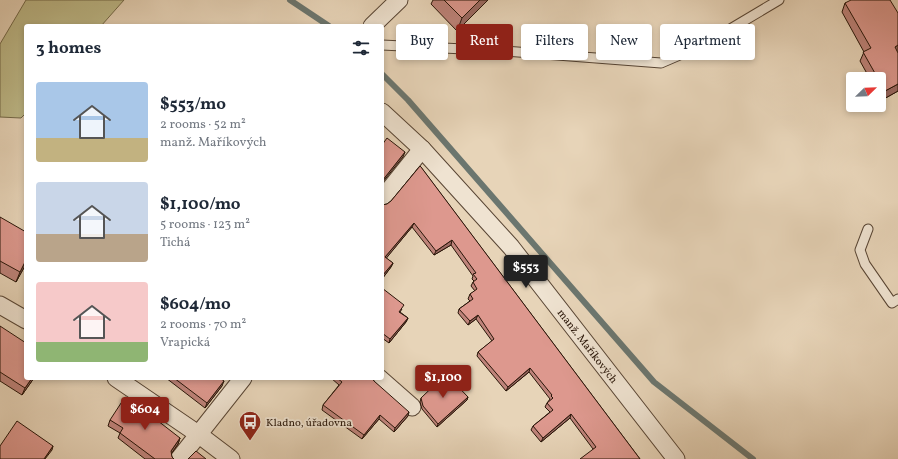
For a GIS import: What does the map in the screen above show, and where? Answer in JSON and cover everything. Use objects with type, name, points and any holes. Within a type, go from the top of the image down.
[{"type":"street","points":[[374,24],[399,0]]},
{"type":"street","name":"manž. Maříkových","points":[[384,114],[422,149],[511,247],[676,459]]},
{"type":"street","points":[[384,196],[422,149]]},
{"type":"street","points":[[0,306],[24,319]]},
{"type":"street","points":[[119,380],[198,434],[231,459]]},
{"type":"street","points":[[179,459],[242,380]]},
{"type":"street","points":[[381,380],[412,407]]},
{"type":"lane","points":[[384,45],[505,51],[660,63],[705,44],[779,0]]},
{"type":"lane","points":[[868,229],[860,250],[868,269],[895,301]]},
{"type":"shaded area","points":[[26,0],[124,0],[103,24],[24,24],[24,115],[21,118],[0,117],[0,44]]},
{"type":"building","points":[[444,0],[480,0],[462,18]]},
{"type":"building","points":[[851,0],[890,0],[898,13],[898,45],[895,47],[898,53],[898,84],[886,90],[886,72],[874,72],[863,52],[871,48],[845,3]]},
{"type":"building","points":[[387,138],[405,152],[384,178],[384,142]]},
{"type":"building","points":[[420,166],[640,459],[580,459],[596,447],[571,414],[543,438],[533,426],[553,410],[547,403],[553,398],[551,396],[552,395],[530,368],[508,387],[478,352],[494,339],[478,315],[470,321],[459,309],[473,299],[470,294],[477,289],[473,282],[477,279],[473,274],[476,273],[452,240],[436,251],[414,223],[385,257],[393,263],[384,274],[384,205],[391,201]]},
{"type":"building","points":[[0,217],[24,231],[24,264],[20,272],[0,261]]},
{"type":"building","points":[[384,290],[404,305],[399,312],[408,318],[390,339],[384,334]]},
{"type":"building","points":[[0,326],[24,342],[24,380],[31,380],[25,388],[0,372]]},
{"type":"building","points":[[446,374],[468,397],[438,424],[423,406],[421,398]]},
{"type":"building","points":[[177,380],[224,381],[207,403]]},
{"type":"building","points":[[340,380],[373,380],[409,412],[395,428],[380,415],[364,435],[323,405],[342,382]]},
{"type":"building","points":[[125,397],[180,438],[171,451],[174,459],[155,459],[120,433],[123,428],[110,420]]},
{"type":"building","points":[[17,421],[53,446],[44,459],[0,459],[0,446]]},
{"type":"building","points":[[196,451],[206,459],[188,459]]},
{"type":"waterway","points":[[290,0],[326,24]]},
{"type":"waterway","points":[[384,76],[408,100],[654,382],[753,459]]},
{"type":"place","name":"Kladno, úřadovna","points":[[250,442]]}]
